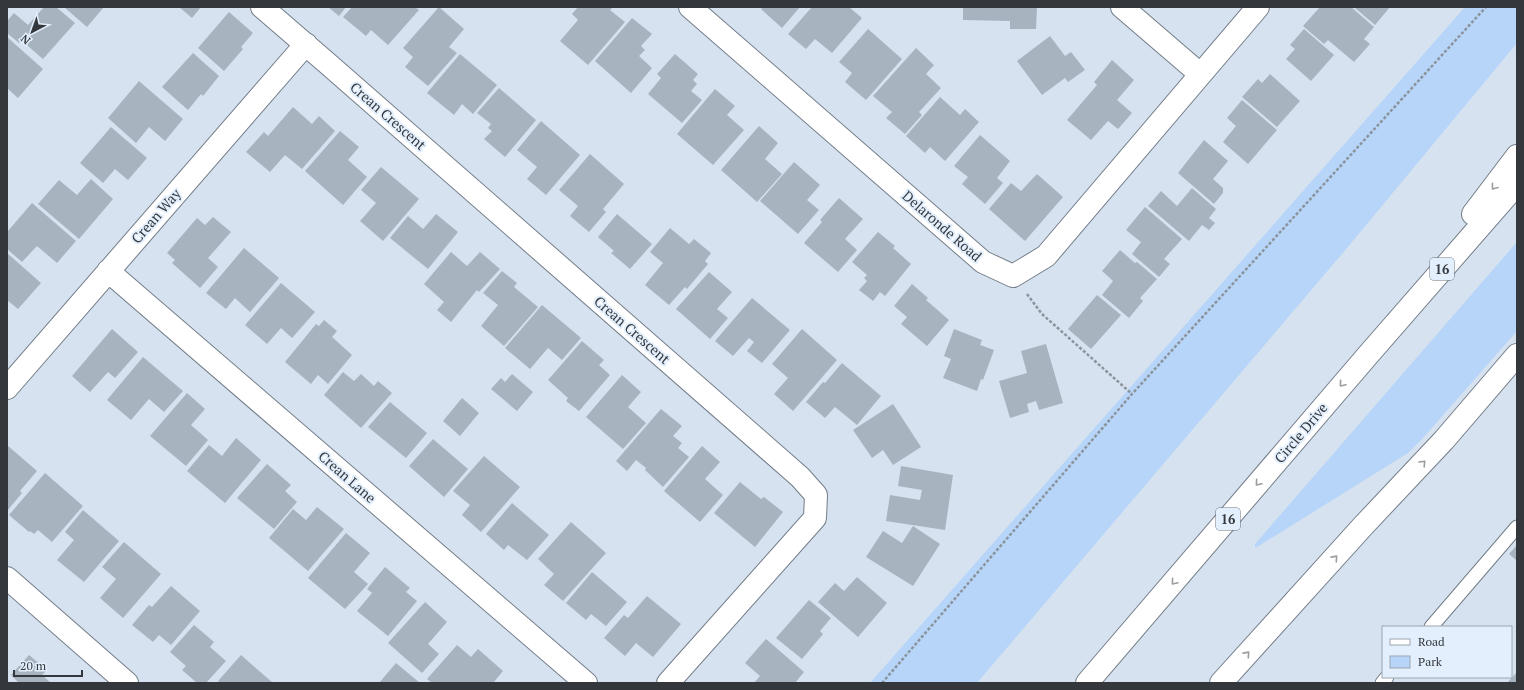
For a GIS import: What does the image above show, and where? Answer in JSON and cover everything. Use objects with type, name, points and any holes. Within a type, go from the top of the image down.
[{"type":"main road","name":"Crean Crescent","points":[[262,7],[794,472],[816,495],[815,518],[668,683]]},
{"type":"main road","points":[[1122,7],[1200,74]]},
{"type":"main road","name":"Delaronde Road","points":[[693,8],[983,262],[1013,276],[1046,256],[1258,7]]},
{"type":"main road","name":"Crean Way","points":[[7,388],[306,44]]},
{"type":"main road","points":[[1368,355],[1517,156]]},
{"type":"main road","name":"Circle Drive","points":[[1087,683],[1368,355],[1517,184]]},
{"type":"main road","name":"Crean Lane","points":[[108,272],[586,683]]},
{"type":"main road","points":[[1444,440],[1517,355]]},
{"type":"main road","points":[[1221,683],[1363,526],[1444,440],[1517,368]]},
{"type":"main road","points":[[7,578],[127,683]]},
{"type":"lane","points":[[1431,626],[1517,528]]},
{"type":"path","points":[[882,683],[1132,394],[1486,7]]},
{"type":"path","points":[[1042,314],[1132,394]]},
{"type":"green space","points":[[1465,7],[1517,7],[1517,43],[1347,248],[977,683],[870,683]]},
{"type":"green space","points":[[1517,242],[1517,331],[1408,453],[1255,547],[1255,544]]},
{"type":"building","points":[[44,7],[56,7],[75,23],[43,59],[21,40],[19,43],[7,33],[7,21],[14,13],[28,25]]},
{"type":"building","points":[[64,7],[104,7],[87,27]]},
{"type":"building","points":[[179,7],[201,7],[192,18]]},
{"type":"building","points":[[328,7],[346,7],[339,16]]},
{"type":"building","points":[[352,7],[415,7],[419,10],[388,45],[371,30],[366,36],[343,17]]},
{"type":"building","points":[[439,7],[464,29],[449,47],[457,53],[428,86],[405,67],[413,57],[403,48]]},
{"type":"building","points":[[578,7],[613,7],[610,10],[625,22],[588,65],[560,41],[578,20],[572,14]]},
{"type":"building","points":[[763,7],[800,7],[782,28],[761,9]]},
{"type":"building","points":[[812,7],[849,7],[862,18],[832,53],[815,39],[806,49],[788,34]]},
{"type":"building","points":[[963,7],[1037,7],[1036,29],[1010,29],[1010,21],[963,20]]},
{"type":"building","points":[[1320,7],[1351,7],[1374,27],[1364,39],[1370,44],[1354,62],[1328,40],[1324,44],[1303,26]]},
{"type":"building","points":[[1354,7],[1390,7],[1375,25]]},
{"type":"building","points":[[229,12],[253,33],[241,47],[243,49],[224,71],[198,48]]},
{"type":"building","points":[[632,18],[652,34],[641,46],[645,50],[639,56],[652,68],[631,93],[595,61]]},
{"type":"building","points":[[868,29],[902,59],[866,100],[845,82],[852,73],[839,62]]},
{"type":"building","points":[[1304,29],[1334,55],[1311,81],[1286,59],[1295,49],[1290,45]]},
{"type":"building","points":[[1050,36],[1065,56],[1071,52],[1085,70],[1068,82],[1065,78],[1042,95],[1017,61]]},
{"type":"building","points":[[7,37],[43,69],[18,98],[7,88]]},
{"type":"building","points":[[916,48],[934,65],[926,74],[941,88],[919,112],[922,115],[905,134],[886,118],[892,112],[873,96]]},
{"type":"building","points":[[193,53],[219,76],[203,96],[201,94],[188,110],[162,87]]},
{"type":"building","points":[[460,54],[497,85],[473,114],[462,104],[454,115],[427,93]]},
{"type":"building","points":[[675,54],[698,74],[693,80],[697,84],[691,91],[702,100],[682,123],[648,94],[661,78],[657,74]]},
{"type":"building","points":[[1112,60],[1134,80],[1117,100],[1132,113],[1118,129],[1108,121],[1091,140],[1067,120],[1097,85],[1094,82]]},
{"type":"building","points":[[1270,74],[1300,101],[1277,127],[1242,97],[1258,79],[1262,83]]},
{"type":"building","points":[[139,81],[183,119],[165,141],[149,127],[136,143],[108,118]]},
{"type":"building","points":[[499,88],[536,120],[505,157],[484,139],[492,131],[488,128],[491,124],[477,113]]},
{"type":"building","points":[[715,89],[735,106],[727,115],[744,130],[713,165],[677,134]]},
{"type":"building","points":[[940,97],[960,115],[965,109],[979,122],[945,161],[930,147],[925,153],[906,136]]},
{"type":"building","points":[[1242,100],[1277,130],[1248,164],[1223,142],[1236,126],[1227,118]]},
{"type":"building","points":[[293,107],[312,124],[319,116],[335,131],[302,169],[285,155],[270,172],[246,152],[264,132],[268,136]]},
{"type":"building","points":[[541,121],[580,155],[546,195],[527,179],[537,167],[517,150]]},
{"type":"building","points":[[759,126],[778,143],[765,159],[782,174],[757,202],[721,170]]},
{"type":"building","points":[[111,127],[147,158],[128,180],[115,169],[103,183],[80,163]]},
{"type":"building","points":[[340,131],[359,147],[348,160],[367,177],[343,205],[305,171]]},
{"type":"building","points":[[980,135],[1010,161],[997,178],[1003,183],[985,204],[962,184],[968,177],[954,166]]},
{"type":"building","points":[[1204,140],[1228,161],[1213,179],[1223,188],[1223,193],[1214,204],[1178,173]]},
{"type":"building","points":[[590,154],[624,184],[603,209],[606,212],[589,232],[570,216],[578,206],[559,190]]},
{"type":"building","points":[[794,162],[820,185],[807,200],[819,210],[798,234],[760,201]]},
{"type":"building","points":[[381,167],[419,199],[383,241],[360,221],[376,203],[361,190]]},
{"type":"building","points":[[1037,174],[1063,197],[1025,241],[989,209],[1011,183],[1021,191]]},
{"type":"building","points":[[91,179],[113,199],[79,239],[38,204],[59,180],[77,195]]},
{"type":"building","points":[[1192,188],[1216,209],[1209,218],[1215,223],[1209,230],[1202,225],[1189,241],[1148,206],[1161,191],[1177,206]]},
{"type":"building","points":[[839,198],[863,219],[845,239],[857,250],[838,272],[804,243],[822,222],[820,220]]},
{"type":"building","points":[[32,203],[76,241],[57,263],[37,246],[22,262],[7,249],[7,232]]},
{"type":"building","points":[[1145,207],[1182,239],[1164,259],[1170,264],[1159,277],[1132,254],[1141,242],[1126,230]]},
{"type":"building","points":[[436,214],[458,232],[428,269],[390,238],[408,216],[423,229]]},
{"type":"building","points":[[617,214],[652,244],[630,269],[611,253],[614,251],[598,237]]},
{"type":"building","points":[[213,217],[231,232],[208,258],[218,267],[200,288],[172,263],[175,260],[167,253],[197,218],[205,225]]},
{"type":"building","points":[[670,228],[689,244],[694,239],[711,253],[705,261],[708,264],[687,289],[685,287],[669,305],[645,285],[663,263],[650,252]]},
{"type":"building","points":[[878,232],[895,246],[893,248],[911,264],[885,296],[880,292],[873,301],[859,290],[867,281],[864,278],[867,275],[852,262]]},
{"type":"building","points":[[244,248],[279,278],[250,312],[235,298],[226,309],[206,293]]},
{"type":"building","points":[[1120,250],[1157,279],[1140,298],[1143,301],[1129,318],[1102,295],[1113,281],[1102,271]]},
{"type":"building","points":[[451,252],[467,266],[480,252],[500,269],[479,292],[477,290],[451,322],[437,310],[444,302],[424,284]]},
{"type":"building","points":[[7,253],[41,283],[18,309],[7,300]]},
{"type":"building","points":[[502,271],[517,283],[514,287],[538,307],[504,346],[481,326],[498,305],[483,293]]},
{"type":"building","points":[[709,272],[732,292],[717,309],[728,318],[710,339],[676,309]]},
{"type":"building","points":[[281,283],[315,312],[292,338],[281,328],[267,344],[245,325]]},
{"type":"building","points":[[912,284],[928,298],[926,300],[949,320],[927,346],[901,324],[907,317],[894,306]]},
{"type":"building","points":[[1097,295],[1121,315],[1091,349],[1068,329]]},
{"type":"building","points":[[752,298],[790,330],[762,363],[747,351],[754,342],[749,338],[733,356],[715,341]]},
{"type":"building","points":[[542,305],[581,338],[562,360],[548,348],[530,369],[505,348]]},
{"type":"building","points":[[324,320],[337,331],[332,337],[352,355],[328,384],[318,375],[311,384],[285,362],[316,324],[319,326]]},
{"type":"building","points":[[112,329],[138,352],[115,378],[108,372],[90,392],[72,376]]},
{"type":"building","points":[[802,329],[837,360],[793,411],[774,394],[788,378],[772,364]]},
{"type":"building","points":[[954,329],[982,340],[980,345],[994,350],[983,380],[981,379],[977,391],[943,378],[951,359],[944,356]]},
{"type":"building","points":[[582,341],[604,360],[599,365],[610,375],[579,411],[566,401],[568,398],[548,380]]},
{"type":"building","points":[[1046,344],[1063,403],[1039,410],[1036,401],[1027,404],[1029,412],[1010,418],[999,381],[1027,373],[1021,351]]},
{"type":"building","points":[[143,357],[183,391],[164,412],[149,399],[131,420],[107,400]]},
{"type":"building","points":[[842,363],[881,396],[857,425],[835,407],[825,418],[806,402]]},
{"type":"building","points":[[343,372],[354,381],[361,374],[374,386],[378,381],[392,393],[361,428],[324,395]]},
{"type":"building","points":[[512,374],[533,392],[517,411],[491,389],[501,378],[505,382]]},
{"type":"building","points":[[622,375],[641,392],[628,407],[646,423],[623,449],[586,417]]},
{"type":"building","points":[[187,393],[205,409],[191,425],[208,440],[186,466],[150,436]]},
{"type":"building","points":[[462,398],[479,413],[460,436],[443,421]]},
{"type":"building","points":[[390,402],[427,433],[406,458],[368,427]]},
{"type":"building","points":[[893,404],[921,447],[893,465],[883,450],[872,458],[853,430]]},
{"type":"building","points":[[661,409],[682,426],[673,436],[682,443],[678,448],[689,457],[663,487],[645,470],[646,468],[636,460],[627,471],[616,461]]},
{"type":"building","points":[[236,438],[261,460],[225,503],[187,471],[209,445],[222,456]]},
{"type":"building","points":[[433,439],[468,469],[444,497],[409,466]]},
{"type":"building","points":[[7,445],[37,471],[20,491],[22,493],[7,511]]},
{"type":"building","points":[[702,446],[720,462],[705,479],[723,495],[700,522],[664,491]]},
{"type":"building","points":[[484,456],[520,487],[481,532],[462,515],[470,505],[453,491]]},
{"type":"building","points":[[267,464],[291,485],[285,491],[297,502],[274,529],[237,498]]},
{"type":"building","points":[[901,466],[953,475],[945,530],[886,521],[890,495],[920,500],[922,490],[898,486]]},
{"type":"building","points":[[45,473],[83,506],[52,542],[38,530],[34,534],[30,531],[29,532],[9,515]]},
{"type":"building","points":[[740,482],[761,499],[764,497],[783,512],[755,547],[714,513]]},
{"type":"building","points":[[512,503],[549,535],[527,560],[508,545],[504,550],[486,534]]},
{"type":"building","points":[[317,507],[344,529],[308,571],[269,538],[293,509],[306,520]]},
{"type":"building","points":[[83,510],[119,541],[84,582],[57,560],[74,540],[65,532]]},
{"type":"building","points":[[571,522],[606,553],[563,601],[544,585],[554,574],[538,559]]},
{"type":"building","points":[[913,526],[940,544],[913,586],[866,557],[883,531],[902,543]]},
{"type":"building","points":[[346,533],[370,553],[354,572],[368,584],[345,609],[308,578]]},
{"type":"building","points":[[124,542],[161,574],[123,618],[100,598],[116,579],[102,567]]},
{"type":"building","points":[[1517,545],[1517,561],[1509,554]]},
{"type":"building","points":[[385,567],[410,588],[406,592],[417,601],[388,636],[357,611],[372,593],[367,589]]},
{"type":"building","points":[[592,572],[627,602],[606,626],[591,614],[586,620],[566,603]]},
{"type":"building","points":[[857,577],[887,603],[858,637],[818,602],[835,583],[844,591]]},
{"type":"building","points":[[171,586],[200,611],[171,645],[159,635],[153,642],[132,625],[149,605],[152,607]]},
{"type":"building","points":[[647,596],[681,624],[653,657],[636,643],[625,656],[604,638],[624,615],[628,618]]},
{"type":"building","points":[[809,600],[831,618],[820,631],[823,634],[802,659],[776,638]]},
{"type":"building","points":[[425,602],[447,622],[428,644],[439,654],[422,673],[388,643]]},
{"type":"building","points":[[194,625],[214,642],[210,647],[226,661],[206,683],[197,683],[182,670],[186,666],[170,652]]},
{"type":"building","points":[[766,639],[804,672],[795,683],[754,683],[760,676],[745,663]]},
{"type":"building","points":[[457,645],[471,657],[478,649],[503,671],[493,683],[432,683],[427,679]]},
{"type":"building","points":[[29,655],[47,670],[42,675],[51,683],[17,683],[18,682],[11,675]]},
{"type":"building","points":[[241,655],[273,683],[220,683],[218,681]]},
{"type":"building","points":[[396,663],[420,683],[379,683]]},
{"type":"building","points":[[1517,672],[1517,683],[1507,683],[1512,678]]}]
